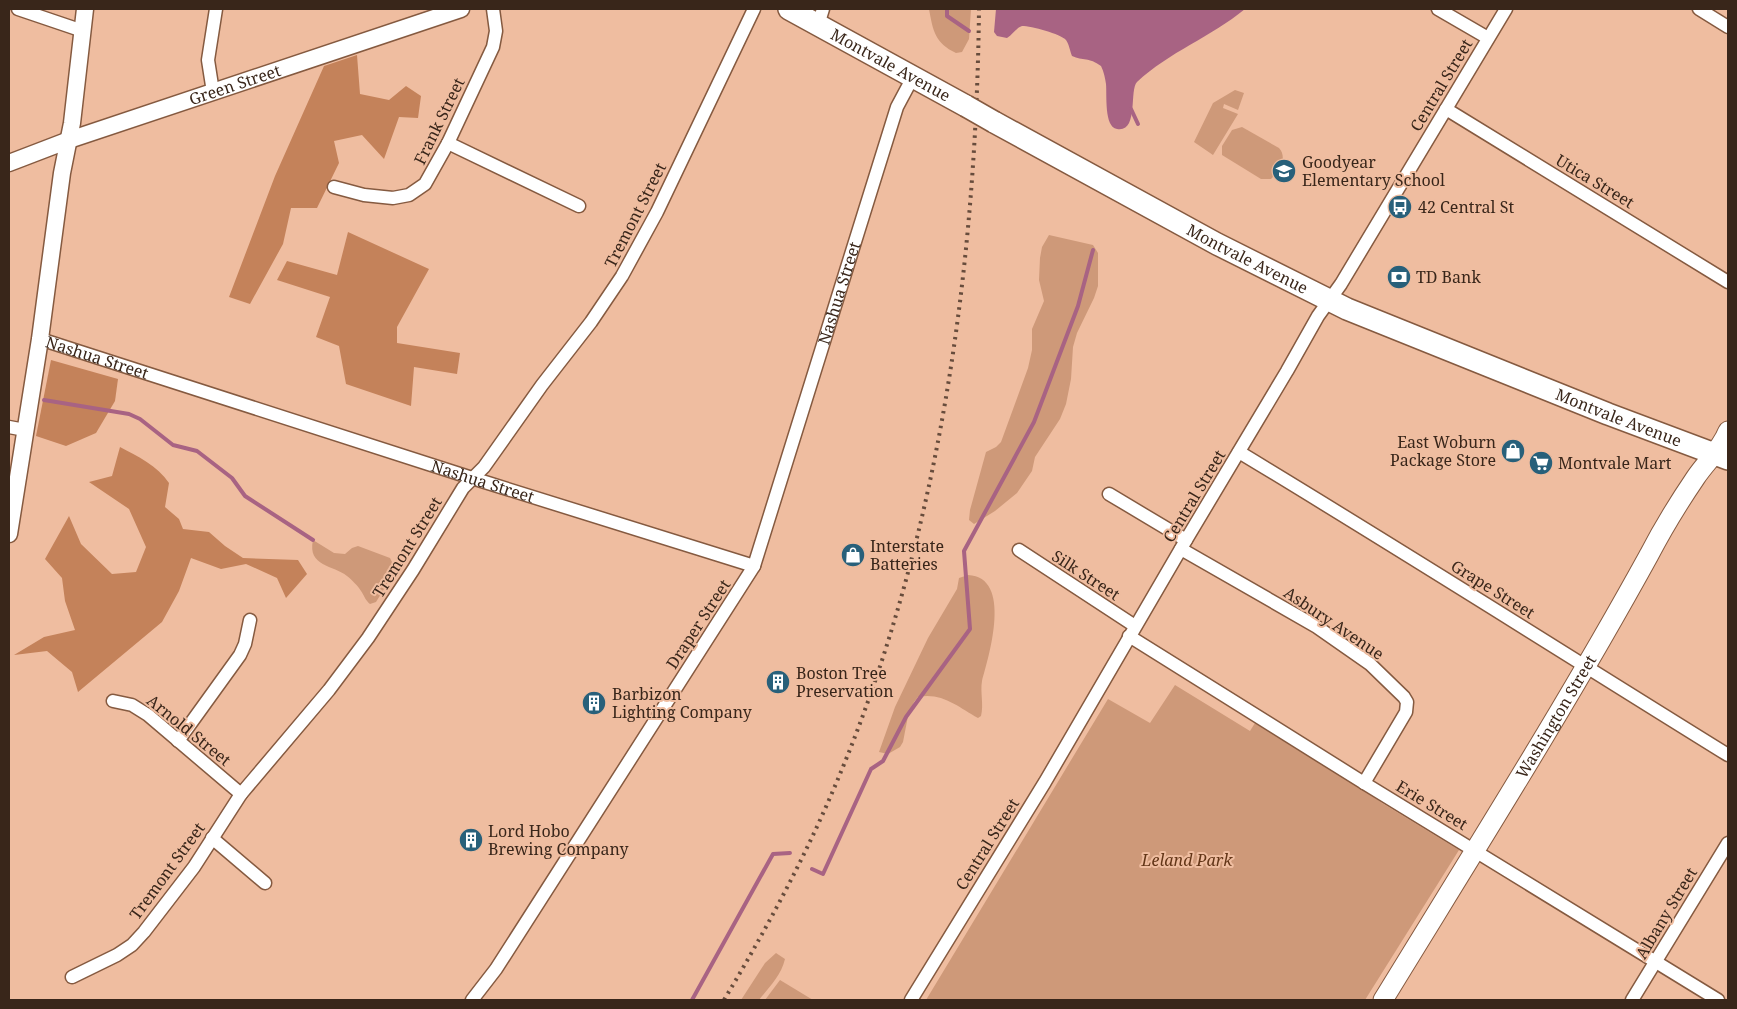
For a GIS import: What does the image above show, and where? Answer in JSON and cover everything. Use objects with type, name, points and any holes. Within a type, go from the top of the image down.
[{"type":"main road","name":"Montvale Avenue","points":[[789,9],[820,17],[913,77],[994,122],[1217,244],[1346,309],[1608,414],[1722,457]]},
{"type":"main road","name":"Washington Street","points":[[1383,1000],[1585,667],[1696,476],[1722,457],[1728,431]]},
{"type":"street","points":[[18,9],[83,31]]},
{"type":"street","name":"Nashua Street","points":[[85,9],[69,140],[62,174],[40,339],[472,478],[754,566],[897,107],[913,77]]},
{"type":"street","points":[[213,92],[208,60],[216,9]]},
{"type":"street","name":"Green Street","points":[[9,163],[69,140],[461,9]]},
{"type":"street","name":"Frank Street","points":[[334,187],[375,196],[398,198],[410,195],[428,181],[493,47],[496,31],[492,9]]},
{"type":"street","name":"Tremont Street","points":[[72,977],[117,955],[138,939],[194,867],[241,794],[335,683],[393,600],[463,488],[486,464],[542,385],[591,322],[622,276],[657,212],[754,9]]},
{"type":"street","points":[[1438,9],[1488,38]]},
{"type":"street","name":"Central Street","points":[[911,1000],[1044,782],[1318,316],[1346,276],[1506,9]]},
{"type":"street","points":[[1699,9],[1728,27]]},
{"type":"street","name":"Utica Street","points":[[1446,109],[1728,282]]},
{"type":"street","points":[[448,143],[579,206]]},
{"type":"street","points":[[9,534],[40,339]]},
{"type":"street","points":[[9,427],[25,430]]},
{"type":"street","name":"Grape Street","points":[[1239,452],[1396,547],[1728,755]]},
{"type":"street","name":"Asbury Avenue","points":[[1109,494],[1183,544],[1317,627],[1370,664],[1404,696],[1408,706],[1406,712],[1364,783]]},
{"type":"street","name":"Silk Street","points":[[1019,550],[1132,631]]},
{"type":"street","name":"Draper Street","points":[[472,1000],[501,961],[754,566]]},
{"type":"street","points":[[178,740],[240,655],[246,641],[250,620]]},
{"type":"street","name":"Erie Street","points":[[1132,631],[1364,783],[1718,1000]]},
{"type":"street","name":"Arnold Street","points":[[113,701],[132,705],[143,711],[241,794]]},
{"type":"street","points":[[212,838],[266,883]]},
{"type":"street","name":"Albany Street","points":[[1632,1000],[1728,843]]},
{"type":"green space","points":[[929,9],[971,9],[969,39],[962,52],[956,53],[943,45],[939,40],[932,24]]},
{"type":"green space","points":[[1235,90],[1244,93],[1238,110],[1224,104],[1223,108],[1238,114],[1213,155],[1194,142],[1213,103]]},
{"type":"green space","points":[[1242,127],[1279,148],[1282,152],[1283,160],[1271,179],[1261,179],[1222,155],[1222,146],[1232,130]]},
{"type":"green space","points":[[1049,235],[1093,245],[1098,253],[1098,286],[1077,333],[1073,347],[1071,379],[1066,404],[1060,419],[1035,457],[1032,471],[1017,493],[995,511],[974,524],[969,520],[970,510],[986,452],[1001,442],[1028,368],[1032,350],[1032,329],[1044,301],[1039,280],[1040,258],[1042,247]]},
{"type":"green space","points":[[313,540],[334,553],[345,554],[358,546],[390,558],[394,566],[392,576],[376,602],[370,604],[358,587],[342,572],[318,560],[312,549]]},
{"type":"green space","points":[[968,575],[982,579],[990,589],[994,603],[993,637],[982,681],[981,716],[978,718],[957,705],[942,699],[927,696],[918,697],[908,716],[903,742],[900,747],[888,754],[879,752],[895,707],[928,638],[957,589],[959,578]]},
{"type":"green space","name":"Leland Park","points":[[1175,685],[1250,731],[1255,723],[1348,779],[1382,803],[1459,850],[1365,1000],[926,1000],[1108,699],[1150,723]]},
{"type":"green space","points":[[776,953],[785,959],[781,971],[774,981],[759,1000],[741,1000],[765,963]]},
{"type":"green space","points":[[780,980],[813,1000],[765,1000]]},
{"type":"shaded area","points":[[996,9],[1245,9],[1149,71],[1137,82],[1131,118],[1124,128],[1117,129],[1110,123],[1108,117],[1106,84],[1101,66],[1093,61],[1072,56],[1066,40],[1046,31],[1022,26],[1007,38],[997,36],[994,32]]},
{"type":"shaded area","points":[[357,55],[360,94],[389,100],[406,86],[421,96],[418,118],[399,117],[384,159],[362,135],[334,141],[339,163],[317,208],[291,208],[283,244],[250,304],[229,297],[275,176],[324,66]]},
{"type":"shaded area","points":[[348,232],[429,269],[397,327],[397,343],[460,353],[457,374],[414,367],[411,406],[346,384],[339,346],[316,337],[330,297],[277,280],[287,261],[337,275]]},
{"type":"shaded area","points":[[51,360],[118,379],[115,401],[96,433],[66,446],[36,436]]},
{"type":"shaded area","points":[[120,447],[147,462],[159,471],[169,483],[165,507],[179,519],[183,529],[209,532],[243,558],[298,560],[307,574],[286,598],[277,578],[246,564],[221,569],[191,558],[179,591],[162,622],[78,692],[72,672],[47,651],[14,655],[44,637],[75,630],[65,601],[62,578],[45,559],[69,516],[81,544],[112,574],[136,572],[146,547],[129,509],[89,482],[112,476]]},
{"type":"waterway","points":[[947,9],[947,16],[969,31]]},
{"type":"waterway","points":[[1131,109],[1138,124]]},
{"type":"waterway","points":[[812,869],[823,874],[871,769],[883,761],[906,717],[970,629],[964,551],[1034,422],[1078,306],[1093,250]]},
{"type":"waterway","points":[[44,400],[129,414],[140,419],[173,445],[197,451],[232,478],[245,496],[313,540]]},
{"type":"waterway","points":[[692,1000],[773,854],[790,853]]},
{"type":"railway","points":[[724,1000],[781,898],[808,846],[832,793],[869,700],[899,604],[924,507],[944,408],[959,309],[970,209],[979,9]]},
{"type":"place","name":"Goodyear Elementary School","points":[[1284,171]]},
{"type":"place","name":"42 Central St","points":[[1400,207]]},
{"type":"place","name":"TD Bank","points":[[1399,277]]},
{"type":"place","name":"East Woburn Package Store","points":[[1513,451]]},
{"type":"place","name":"Montvale Mart","points":[[1541,463]]},
{"type":"place","name":"Interstate Batteries","points":[[853,555]]},
{"type":"place","name":"Boston Tree Preservation","points":[[778,682]]},
{"type":"place","name":"Barbizon Lighting Company","points":[[594,703]]},
{"type":"place","name":"Lord Hobo Brewing Company","points":[[471,840]]}]
